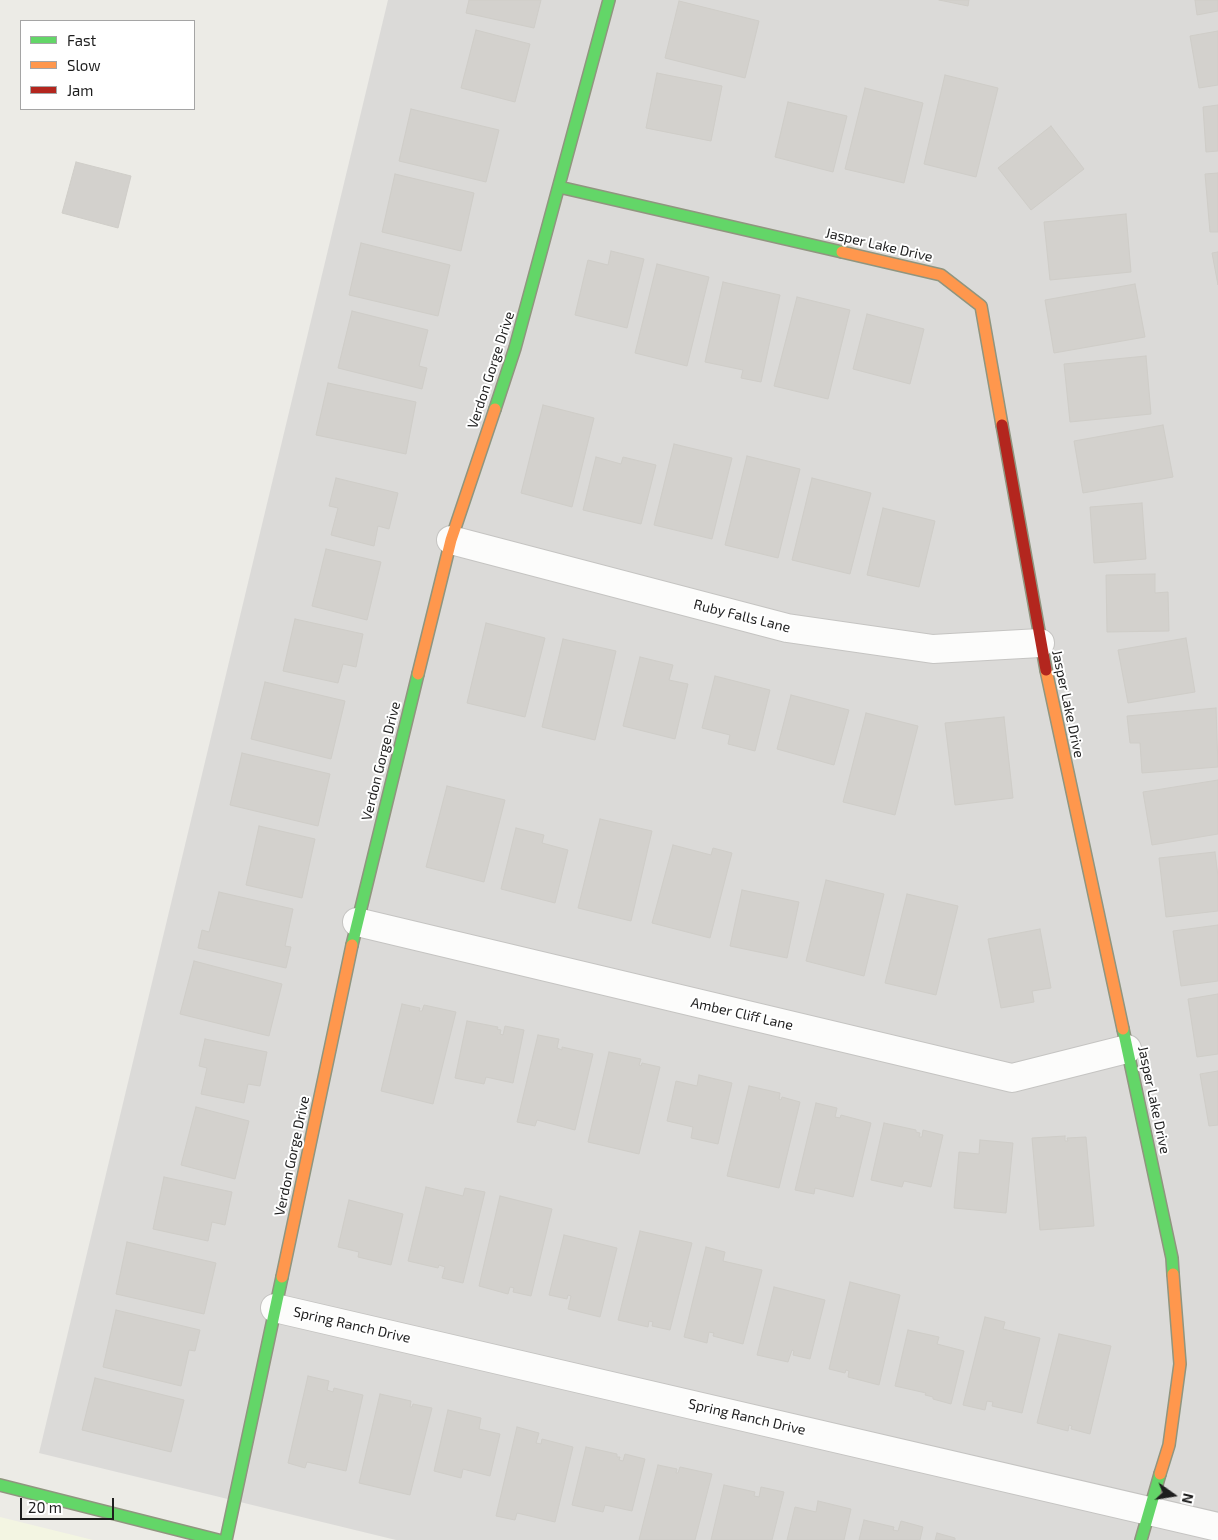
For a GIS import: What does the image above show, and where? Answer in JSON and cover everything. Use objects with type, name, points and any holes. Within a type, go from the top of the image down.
[{"type":"street","name":"Verdon Gorge Drive","points":[[226,1540],[357,922],[451,540],[515,348],[610,0]]},
{"type":"street","name":"Jasper Lake Drive","points":[[559,186],[941,275],[981,306],[1003,442],[1040,643],[1172,1258],[1180,1364],[1169,1445],[1141,1540]]},
{"type":"street","name":"Ruby Falls Lane","points":[[451,540],[787,628],[933,650],[1040,643]]},
{"type":"street","name":"Amber Cliff Lane","points":[[357,922],[1012,1078],[1127,1050]]},
{"type":"street","name":"Spring Ranch Drive","points":[[275,1308],[1218,1527]]},
{"type":"street","points":[[0,1485],[218,1540]]},
{"type":"shaded area","points":[[388,0],[1218,0],[1218,1540],[396,1540],[39,1453]]},
{"type":"shaded area","points":[[0,1517],[93,1540],[0,1540]]},
{"type":"building","points":[[469,0],[541,0],[534,28],[466,13]]},
{"type":"building","points":[[939,0],[969,0],[968,6]]},
{"type":"building","points":[[1195,0],[1218,0],[1218,11],[1197,15]]},
{"type":"building","points":[[679,1],[759,21],[745,78],[665,58]]},
{"type":"building","points":[[476,30],[530,44],[515,102],[461,88]]},
{"type":"building","points":[[1218,31],[1218,85],[1199,88],[1190,36]]},
{"type":"building","points":[[657,73],[722,86],[711,141],[646,128]]},
{"type":"building","points":[[945,75],[998,88],[976,177],[924,164]]},
{"type":"building","points":[[865,88],[923,103],[904,183],[845,169]]},
{"type":"building","points":[[788,102],[847,116],[833,172],[775,157]]},
{"type":"building","points":[[1218,105],[1218,151],[1206,152],[1203,107]]},
{"type":"building","points":[[411,109],[499,130],[486,182],[399,161]]},
{"type":"building","points":[[1051,126],[1084,169],[1031,210],[998,168]]},
{"type":"building","points":[[76,162],[131,176],[118,228],[62,213]]},
{"type":"building","points":[[1218,173],[1218,232],[1210,232],[1205,174]]},
{"type":"building","points":[[395,174],[474,193],[461,251],[382,232]]},
{"type":"building","points":[[1126,214],[1131,272],[1050,280],[1044,222]]},
{"type":"building","points":[[361,243],[450,265],[438,316],[349,295]]},
{"type":"building","points":[[611,251],[644,259],[627,328],[575,315],[588,260],[608,265]]},
{"type":"building","points":[[1218,252],[1218,285],[1212,253]]},
{"type":"building","points":[[657,264],[709,277],[687,366],[635,353]]},
{"type":"building","points":[[723,282],[780,295],[761,382],[741,378],[743,370],[705,362]]},
{"type":"building","points":[[1135,284],[1145,337],[1054,353],[1045,300]]},
{"type":"building","points":[[797,297],[850,310],[828,399],[774,386]]},
{"type":"building","points":[[352,311],[428,330],[419,366],[427,368],[422,389],[338,368]]},
{"type":"building","points":[[867,314],[924,329],[910,384],[853,369]]},
{"type":"building","points":[[1146,356],[1151,414],[1070,422],[1064,364]]},
{"type":"building","points":[[328,383],[416,402],[406,454],[316,435]]},
{"type":"building","points":[[543,405],[594,418],[572,507],[521,493]]},
{"type":"building","points":[[1163,425],[1173,477],[1083,493],[1074,441]]},
{"type":"building","points":[[674,444],[732,458],[712,539],[654,525]]},
{"type":"building","points":[[747,456],[800,469],[778,558],[725,545]]},
{"type":"building","points":[[596,457],[621,464],[623,457],[656,465],[641,524],[583,510]]},
{"type":"building","points":[[336,478],[398,493],[389,529],[378,526],[374,546],[331,535],[338,508],[329,506]]},
{"type":"building","points":[[812,478],[871,493],[850,574],[792,560]]},
{"type":"building","points":[[1142,503],[1146,559],[1094,563],[1090,507]]},
{"type":"building","points":[[883,508],[935,521],[919,587],[867,575]]},
{"type":"building","points":[[326,549],[381,562],[367,620],[312,606]]},
{"type":"building","points":[[1155,574],[1155,593],[1168,592],[1169,631],[1107,632],[1106,575]]},
{"type":"building","points":[[295,619],[363,634],[356,667],[343,664],[338,683],[283,671]]},
{"type":"building","points":[[486,623],[545,638],[525,717],[467,703]]},
{"type":"building","points":[[1186,638],[1195,692],[1128,703],[1118,650]]},
{"type":"building","points":[[563,639],[616,651],[595,740],[542,727]]},
{"type":"building","points":[[640,657],[673,665],[669,680],[688,684],[675,739],[623,726]]},
{"type":"building","points":[[715,676],[770,690],[755,751],[728,744],[730,735],[702,728]]},
{"type":"building","points":[[265,682],[345,701],[331,759],[251,739]]},
{"type":"building","points":[[791,695],[849,710],[834,765],[777,749]]},
{"type":"building","points":[[1216,708],[1218,767],[1142,773],[1140,743],[1130,743],[1127,716]]},
{"type":"building","points":[[866,713],[918,726],[895,815],[843,802]]},
{"type":"building","points":[[1004,717],[1013,798],[955,805],[945,723]]},
{"type":"building","points":[[242,753],[330,774],[318,826],[230,805]]},
{"type":"building","points":[[1218,780],[1218,834],[1152,845],[1143,792]]},
{"type":"building","points":[[447,786],[505,800],[484,882],[426,867]]},
{"type":"building","points":[[600,819],[652,831],[631,921],[578,908]]},
{"type":"building","points":[[259,826],[315,839],[302,898],[246,885]]},
{"type":"building","points":[[516,828],[544,835],[542,843],[568,850],[555,903],[501,889]]},
{"type":"building","points":[[673,845],[711,855],[713,848],[732,853],[710,938],[652,923]]},
{"type":"building","points":[[1215,852],[1218,876],[1218,911],[1166,917],[1159,858]]},
{"type":"building","points":[[826,880],[884,894],[864,976],[806,961]]},
{"type":"building","points":[[742,890],[799,902],[787,958],[730,946]]},
{"type":"building","points":[[219,892],[293,909],[285,946],[291,947],[286,968],[198,948],[202,930],[209,932]]},
{"type":"building","points":[[907,894],[958,906],[936,995],[885,983]]},
{"type":"building","points":[[1218,925],[1218,981],[1181,986],[1173,931]]},
{"type":"building","points":[[1040,929],[1051,988],[1032,991],[1034,1002],[1001,1008],[988,939]]},
{"type":"building","points":[[194,961],[282,984],[269,1036],[180,1014]]},
{"type":"building","points":[[1218,994],[1218,1054],[1197,1057],[1188,999]]},
{"type":"building","points":[[402,1004],[420,1008],[419,1011],[422,1011],[424,1005],[456,1012],[433,1104],[381,1091]]},
{"type":"building","points":[[467,1021],[498,1027],[497,1029],[501,1030],[500,1034],[503,1035],[505,1026],[524,1030],[513,1083],[486,1077],[484,1084],[455,1078]]},
{"type":"building","points":[[538,1035],[559,1039],[557,1048],[562,1050],[562,1047],[593,1054],[575,1130],[537,1120],[535,1126],[517,1122]]},
{"type":"building","points":[[205,1039],[267,1052],[260,1086],[248,1084],[244,1103],[201,1094],[207,1068],[199,1066]]},
{"type":"building","points":[[609,1052],[641,1059],[639,1065],[641,1066],[642,1063],[660,1067],[639,1154],[588,1142]]},
{"type":"building","points":[[1218,1071],[1218,1125],[1209,1126],[1200,1074]]},
{"type":"building","points":[[699,1075],[732,1083],[718,1144],[691,1138],[693,1127],[667,1121],[676,1081],[697,1086]]},
{"type":"building","points":[[749,1086],[780,1093],[779,1099],[781,1100],[782,1097],[800,1102],[779,1188],[727,1176]]},
{"type":"building","points":[[816,1103],[837,1108],[835,1117],[840,1118],[841,1115],[871,1123],[853,1197],[815,1188],[814,1194],[795,1190]]},
{"type":"building","points":[[196,1107],[249,1121],[235,1179],[181,1165]]},
{"type":"building","points":[[884,1123],[916,1130],[916,1132],[920,1133],[919,1137],[922,1137],[923,1130],[943,1135],[931,1187],[904,1181],[902,1187],[871,1180]]},
{"type":"building","points":[[1065,1136],[1065,1141],[1068,1141],[1067,1138],[1086,1137],[1094,1226],[1040,1230],[1032,1138]]},
{"type":"building","points":[[980,1140],[1013,1143],[1006,1213],[954,1208],[959,1152],[979,1154]]},
{"type":"building","points":[[164,1177],[232,1192],[225,1225],[212,1222],[208,1241],[153,1229]]},
{"type":"building","points":[[426,1187],[463,1196],[465,1188],[485,1192],[463,1283],[442,1278],[445,1267],[439,1265],[438,1268],[408,1261]]},
{"type":"building","points":[[500,1196],[552,1209],[531,1296],[513,1292],[514,1288],[510,1287],[508,1294],[479,1286]]},
{"type":"building","points":[[349,1200],[403,1214],[391,1265],[358,1257],[359,1252],[338,1247]]},
{"type":"building","points":[[640,1231],[692,1243],[670,1330],[652,1326],[653,1322],[649,1321],[648,1327],[618,1320]]},
{"type":"building","points":[[564,1235],[617,1248],[600,1317],[568,1309],[571,1296],[568,1295],[567,1299],[549,1295]]},
{"type":"building","points":[[127,1242],[216,1263],[204,1314],[116,1294]]},
{"type":"building","points":[[706,1247],[725,1252],[723,1261],[762,1270],[743,1344],[713,1336],[714,1333],[709,1332],[707,1343],[684,1337]]},
{"type":"building","points":[[850,1282],[900,1295],[879,1385],[848,1377],[849,1371],[846,1370],[845,1373],[829,1369]]},
{"type":"building","points":[[774,1287],[825,1300],[810,1359],[793,1355],[794,1351],[792,1350],[788,1362],[757,1355]]},
{"type":"building","points":[[116,1310],[200,1330],[195,1351],[189,1350],[181,1386],[103,1367]]},
{"type":"building","points":[[985,1317],[1005,1322],[1003,1329],[1040,1338],[1022,1413],[992,1406],[993,1402],[987,1401],[985,1410],[963,1405]]},
{"type":"building","points":[[908,1330],[939,1337],[937,1344],[964,1351],[951,1404],[933,1399],[933,1397],[925,1395],[926,1393],[895,1386]]},
{"type":"building","points":[[1059,1334],[1111,1346],[1090,1434],[1071,1429],[1072,1426],[1069,1425],[1068,1431],[1037,1423]]},
{"type":"building","points":[[308,1376],[329,1381],[327,1390],[333,1392],[334,1388],[363,1395],[346,1471],[307,1462],[305,1468],[288,1463]]},
{"type":"building","points":[[95,1378],[184,1400],[171,1452],[82,1430]]},
{"type":"building","points":[[380,1394],[411,1401],[410,1407],[413,1404],[432,1408],[410,1495],[359,1483]]},
{"type":"building","points":[[448,1410],[481,1418],[479,1429],[500,1434],[490,1476],[463,1469],[461,1478],[434,1471]]},
{"type":"building","points":[[517,1427],[539,1433],[536,1443],[541,1444],[542,1439],[573,1447],[555,1522],[517,1513],[515,1520],[496,1516]]},
{"type":"building","points":[[586,1447],[617,1454],[617,1457],[620,1457],[619,1460],[623,1461],[625,1454],[645,1459],[632,1511],[605,1505],[603,1512],[572,1505]]},
{"type":"building","points":[[658,1465],[677,1469],[676,1473],[678,1473],[680,1467],[712,1474],[695,1540],[639,1540]]},
{"type":"building","points":[[724,1485],[755,1492],[754,1496],[759,1497],[761,1487],[784,1492],[772,1540],[711,1540]]},
{"type":"building","points":[[818,1501],[851,1509],[844,1540],[787,1540],[795,1507],[816,1512]]},
{"type":"building","points":[[864,1520],[894,1527],[893,1530],[898,1531],[901,1521],[923,1527],[920,1540],[859,1540]]},
{"type":"building","points":[[937,1533],[955,1538],[955,1540],[935,1540]]},
{"type":"traffic: fast","points":[[495,409],[515,348],[609,0]]},
{"type":"traffic: fast","points":[[559,187],[842,252]]},
{"type":"traffic: fast","points":[[352,945],[418,674]]},
{"type":"traffic: fast","points":[[1123,1029],[1172,1258],[1173,1274]]},
{"type":"traffic: fast","points":[[226,1540],[282,1277]]},
{"type":"traffic: fast","points":[[1141,1540],[1160,1474]]},
{"type":"traffic: fast","points":[[0,1485],[218,1540]]},
{"type":"traffic: slow","points":[[842,252],[941,275],[981,306],[1002,425]]},
{"type":"traffic: slow","points":[[418,674],[451,540],[495,409]]},
{"type":"traffic: slow","points":[[1046,670],[1123,1029]]},
{"type":"traffic: slow","points":[[282,1277],[352,945]]},
{"type":"traffic: slow","points":[[1160,1474],[1169,1445],[1180,1364],[1173,1274]]},
{"type":"traffic: jam","points":[[1002,425],[1046,670]]}]
